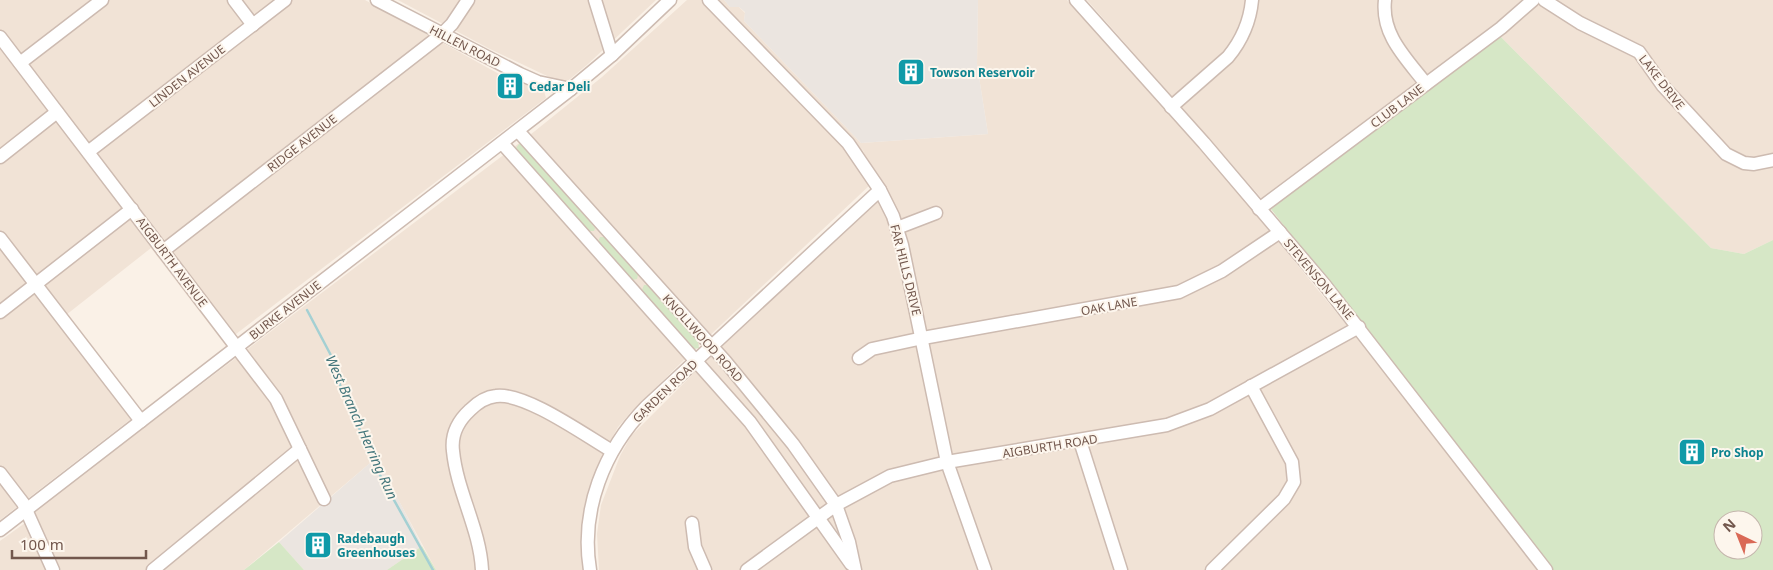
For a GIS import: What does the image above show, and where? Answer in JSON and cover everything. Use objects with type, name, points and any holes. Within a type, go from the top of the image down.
[{"type":"street","points":[[20,63],[102,0]]},
{"type":"street","points":[[234,0],[253,25]]},
{"type":"street","name":"LINDEN AVENUE","points":[[88,152],[286,0]]},
{"type":"street","name":"HILLEN ROAD","points":[[377,0],[441,35],[520,74],[538,82],[571,89]]},
{"type":"street","name":"RIDGE AVENUE","points":[[163,251],[441,35],[452,24],[468,0]]},
{"type":"street","points":[[595,0],[612,55]]},
{"type":"street","points":[[571,89],[612,55],[670,0]]},
{"type":"street","name":"FAR HILLS DRIVE","points":[[709,0],[848,143],[880,190],[897,228],[906,259],[947,462],[985,570]]},
{"type":"street","name":"STEVENSON LANE","points":[[1076,0],[1280,232],[1359,327],[1546,570]]},
{"type":"street","points":[[1171,107],[1228,57],[1236,47],[1247,27],[1252,0]]},
{"type":"street","points":[[1385,0],[1384,17],[1388,32],[1426,84]]},
{"type":"street","name":"CLUB LANE","points":[[1260,209],[1501,28],[1534,0]]},
{"type":"street","name":"LAKE DRIVE","points":[[1544,0],[1580,23],[1639,52],[1663,86],[1726,154],[1744,163],[1754,164],[1773,160]]},
{"type":"street","name":"AIGBURTH AVENUE","points":[[0,37],[276,399],[324,499]]},
{"type":"street","name":"BURKE AVENUE","points":[[0,530],[571,89]]},
{"type":"street","points":[[0,157],[57,112]]},
{"type":"street","name":"KNOLLWOOD ROAD","points":[[518,131],[711,346],[774,420],[836,505],[849,542],[854,569]]},
{"type":"street","name":"KNOLLWOOD ROAD","points":[[502,142],[750,422],[854,569]]},
{"type":"street","name":"GARDEN ROAD","points":[[590,570],[588,544],[590,515],[598,484],[612,451],[636,417],[880,190]]},
{"type":"street","points":[[0,312],[132,210]]},
{"type":"street","points":[[897,228],[936,213]]},
{"type":"street","name":"OAK LANE","points":[[858,358],[872,349],[922,338],[1179,292],[1222,271],[1280,232]]},
{"type":"street","points":[[0,238],[141,422]]},
{"type":"street","name":"AIGBURTH ROAD","points":[[747,570],[836,505],[890,476],[947,462],[1167,425],[1210,409],[1359,327]]},
{"type":"street","points":[[1212,570],[1284,499],[1294,482],[1292,462],[1250,386]]},
{"type":"street","points":[[482,570],[480,550],[453,450],[456,427],[476,404],[496,396],[520,399],[612,451]]},
{"type":"street","points":[[1080,441],[1121,570]]},
{"type":"street","points":[[153,570],[300,449]]},
{"type":"street","points":[[0,473],[26,510],[53,570]]},
{"type":"street","points":[[692,523],[695,547],[705,570]]},
{"type":"shaded area","points":[[0,0],[365,0],[499,74],[544,91],[546,98],[236,334],[226,346],[151,248],[66,315],[140,412],[0,520]]},
{"type":"shaded area","points":[[398,0],[656,0],[564,84],[490,49]]},
{"type":"shaded area","points":[[687,0],[724,0],[730,7],[739,7],[745,13],[744,21],[861,143],[988,134],[977,64],[978,0],[1067,0],[1227,179],[1372,356],[1540,570],[599,570],[597,534],[601,505],[620,456],[631,436],[699,368],[882,196],[862,148],[871,184],[688,356],[618,427],[606,449],[585,502],[581,533],[583,570],[436,570],[376,458],[244,570],[61,570],[33,512],[535,131],[602,77]]},
{"type":"shaded area","name":"Towson Reservoir","points":[[724,0],[978,0],[977,64],[988,134],[861,143],[744,21],[745,12],[739,7],[730,7]]},
{"type":"shaded area","points":[[1087,0],[1773,0],[1773,240],[1744,254],[1711,248],[1499,35],[1271,209]]},
{"type":"shaded area","points":[[377,457],[422,546],[387,570],[304,570],[279,542]]},
{"type":"shaded area","points":[[25,523],[47,570],[0,570],[0,541]]},
{"type":"green space","points":[[1499,35],[1711,248],[1744,254],[1773,240],[1773,570],[1553,570],[1271,209]]},
{"type":"green space","points":[[519,144],[523,145],[595,228],[594,231],[589,231],[517,150],[516,148]]},
{"type":"green space","points":[[600,237],[604,237],[638,275],[637,279],[632,280],[598,242]]},
{"type":"green space","points":[[644,285],[647,285],[698,342],[699,348],[694,349],[642,290]]},
{"type":"green space","points":[[279,542],[304,570],[244,570]]},
{"type":"green space","points":[[422,546],[436,570],[387,570]]},
{"type":"waterway","name":"West Branch Herring Run","points":[[307,310],[335,363],[340,385],[380,475],[433,570]]},
{"type":"place","name":"Towson Reservoir","points":[[911,72]]},
{"type":"place","name":"Cedar Deli","points":[[510,86]]},
{"type":"place","name":"Pro Shop","points":[[1692,452]]},
{"type":"place","name":"Radebaugh Greenhouses","points":[[318,545]]}]
